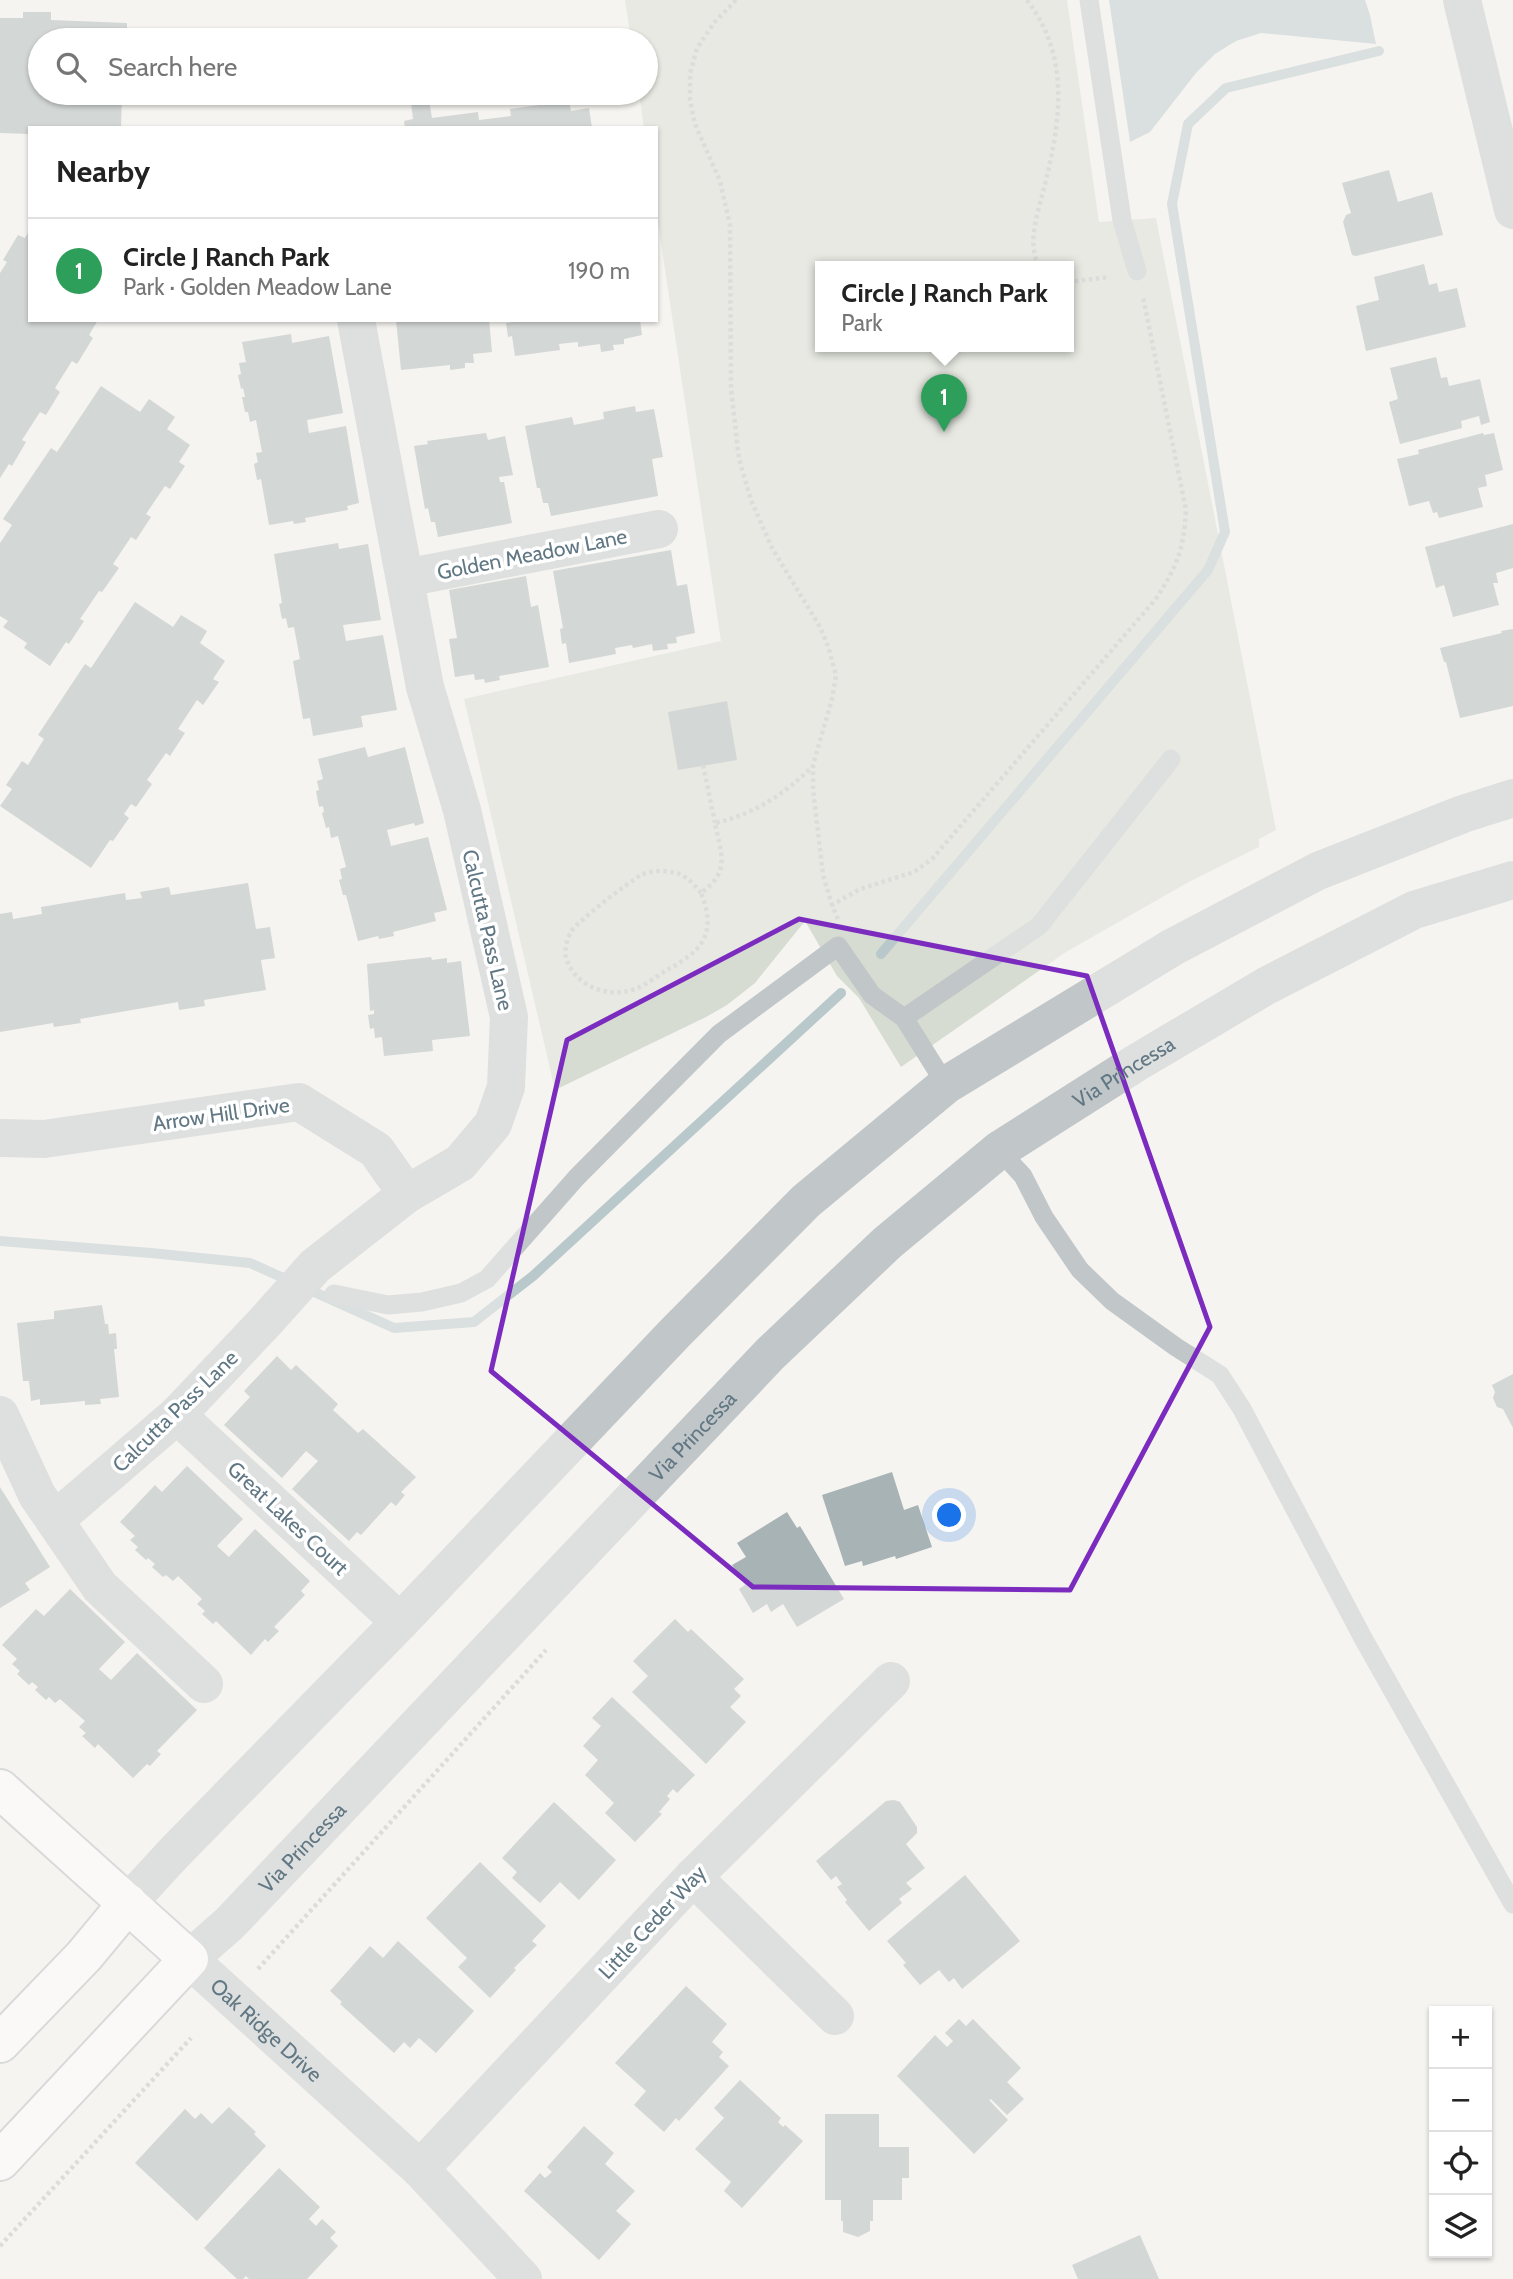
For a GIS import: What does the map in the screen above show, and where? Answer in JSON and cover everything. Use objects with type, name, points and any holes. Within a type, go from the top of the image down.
[{"type":"main road","name":"Oak Ridge Drive","points":[[0,1789],[189,1959]]},
{"type":"main road","points":[[0,2043],[84,1956],[128,1903]]},
{"type":"main road","name":"Via Princessa","points":[[0,2161],[189,1959]]},
{"type":"street","points":[[1462,0],[1513,210]]},
{"type":"street","name":"Calcutta Pass Lane","points":[[55,1520],[177,1415],[265,1322],[325,1280],[407,1194],[460,1163],[493,1124],[506,1087],[509,1017],[462,810],[425,687],[356,322]]},
{"type":"street","name":"Golden Meadow Lane","points":[[405,578],[659,529]]},
{"type":"street","points":[[128,1903],[675,1333],[806,1201],[946,1085],[1173,947],[1318,871],[1463,814],[1513,799]]},
{"type":"street","name":"Via Princessa","points":[[189,1959],[229,1924],[770,1354],[887,1243],[999,1150],[1136,1062],[1266,986],[1413,910],[1513,880]]},
{"type":"street","name":"Arrow Hill Drive","points":[[0,1138],[44,1139],[299,1102],[376,1150],[407,1194]]},
{"type":"street","points":[[0,1415],[37,1495],[100,1587],[204,1684]]},
{"type":"street","name":"Great Lakes Court","points":[[177,1415],[400,1622]]},
{"type":"street","name":"Little Ceder Way","points":[[420,2169],[693,1877],[891,1681]]},
{"type":"street","points":[[693,1877],[835,2016]]},
{"type":"street","name":"Oak Ridge Drive","points":[[189,1959],[420,2169],[523,2279]]},
{"type":"lane","points":[[1089,0],[1122,220],[1137,271]]},
{"type":"lane","points":[[904,1018],[1039,926],[1171,759]]},
{"type":"lane","points":[[325,1280],[388,1305],[422,1302],[461,1293],[488,1279],[577,1177],[719,1034],[838,946],[872,995],[904,1018],[946,1085]]},
{"type":"lane","points":[[999,1150],[1023,1177],[1044,1217],[1080,1270],[1112,1301],[1220,1375],[1242,1409],[1363,1638],[1513,1904]]},
{"type":"path","points":[[736,0],[714,23],[697,48],[690,74],[690,100],[695,124],[720,181],[730,225],[731,389],[739,459],[751,500],[772,548],[820,627],[834,667],[832,699],[813,765],[813,789],[823,875],[840,925]]},
{"type":"path","points":[[1027,0],[1039,16],[1052,44],[1057,70],[1056,141],[1033,239],[1036,261]]},
{"type":"path","points":[[832,905],[860,889],[914,872],[932,859],[1155,600],[1173,574],[1184,540],[1186,510],[1137,271],[1074,281]]},
{"type":"path","points":[[701,893],[713,884],[720,874],[722,860],[703,765]]},
{"type":"path","points":[[715,823],[753,810],[778,796],[797,782],[813,765]]},
{"type":"path","points":[[656,871],[674,872],[689,878],[701,893],[706,906],[707,931],[699,946],[686,958],[637,989],[624,993],[604,992],[587,985],[575,973],[566,957],[566,944],[572,930],[642,875],[656,871]]},
{"type":"path","points":[[258,1969],[548,1648]]},
{"type":"path","points":[[0,2246],[191,2039]]},
{"type":"highlighted area","points":[[799,919],[1087,976],[1210,1327],[1070,1590],[753,1587],[491,1371],[567,1040]]},
{"type":"shaded area","points":[[625,0],[1067,0],[1099,222],[1156,218],[1276,830],[1259,839],[1259,847],[1187,883],[1066,952],[901,1067],[859,998],[837,976],[805,921],[755,983],[727,1005],[555,1090],[464,699],[721,641],[658,223],[658,126],[644,126],[641,105],[658,105],[658,28],[629,28]]},
{"type":"shaded area","points":[[1109,0],[1365,0],[1376,44],[1261,33],[1236,41],[1215,54],[1196,73],[1150,132],[1130,142]]},
{"type":"building","points":[[23,12],[51,12],[51,20],[127,23],[127,28],[28,28],[28,105],[122,105],[121,126],[28,126],[28,134],[0,133],[0,18],[23,18]]},
{"type":"building","points":[[411,105],[430,105],[432,118],[478,112],[479,120],[511,116],[510,109],[570,105],[571,111],[589,108],[592,126],[405,126],[404,121],[413,119]]},
{"type":"building","points":[[1389,170],[1398,202],[1432,192],[1443,235],[1352,255],[1343,222],[1346,215],[1351,213],[1342,183]]},
{"type":"building","points":[[28,233],[28,322],[97,322],[89,335],[93,338],[77,364],[72,361],[55,388],[60,392],[46,415],[40,412],[22,440],[26,442],[12,466],[9,464],[0,478],[0,273],[7,262],[3,260],[18,235],[25,238]]},
{"type":"building","points":[[1424,264],[1429,285],[1437,283],[1439,292],[1457,288],[1466,327],[1366,351],[1356,306],[1379,300],[1374,277]]},
{"type":"building","points":[[396,322],[489,322],[492,352],[473,354],[474,363],[465,363],[465,368],[450,370],[450,365],[401,370]]},
{"type":"building","points":[[640,322],[642,335],[624,339],[624,344],[613,345],[614,350],[601,352],[600,344],[578,347],[578,342],[559,344],[560,350],[515,356],[512,336],[508,337],[506,323]]},
{"type":"building","points":[[291,334],[292,343],[329,336],[343,413],[307,420],[309,433],[346,426],[359,503],[347,506],[348,510],[305,518],[306,522],[269,525],[261,479],[257,480],[254,464],[258,462],[256,453],[262,452],[256,420],[250,422],[248,412],[245,412],[242,397],[245,397],[238,375],[241,374],[239,363],[246,362],[242,342]]},
{"type":"building","points":[[1436,357],[1441,378],[1447,377],[1449,386],[1480,379],[1490,422],[1481,425],[1479,416],[1461,421],[1462,428],[1400,444],[1389,402],[1398,399],[1390,368]]},
{"type":"building","points":[[101,386],[140,412],[149,399],[175,417],[167,429],[190,445],[179,462],[185,466],[170,489],[165,486],[146,514],[151,517],[136,540],[131,537],[113,564],[119,568],[102,592],[99,591],[80,619],[84,621],[69,644],[66,642],[50,666],[24,648],[27,643],[3,627],[8,621],[0,616],[0,543],[12,525],[3,519],[51,448],[57,452]]},
{"type":"building","points":[[635,406],[636,412],[654,409],[663,457],[652,459],[658,496],[551,516],[548,503],[543,503],[540,488],[537,488],[525,426],[572,417],[574,425],[604,419],[603,412]]},
{"type":"building","points":[[486,433],[488,440],[505,436],[513,475],[499,477],[500,482],[504,482],[512,523],[438,537],[435,522],[431,522],[428,508],[425,509],[414,446],[428,444],[427,441]]},
{"type":"building","points":[[1483,433],[1494,433],[1503,470],[1485,475],[1487,486],[1478,488],[1483,507],[1439,518],[1437,512],[1433,513],[1429,501],[1409,506],[1397,459],[1419,454],[1418,450]]},
{"type":"building","points":[[1513,524],[1513,568],[1496,573],[1498,583],[1493,583],[1499,605],[1453,617],[1444,585],[1436,588],[1425,547]]},
{"type":"building","points":[[338,543],[339,549],[368,544],[381,620],[343,625],[346,641],[383,635],[397,710],[361,716],[363,727],[313,736],[310,718],[303,719],[293,661],[300,659],[294,627],[288,628],[286,618],[282,619],[274,554]]},
{"type":"building","points":[[671,550],[677,586],[687,584],[695,633],[676,637],[677,643],[667,644],[668,649],[653,651],[652,644],[633,648],[632,645],[615,648],[616,654],[569,663],[566,643],[562,644],[560,629],[563,628],[553,571]]},
{"type":"building","points":[[526,576],[531,607],[538,605],[549,667],[499,676],[500,680],[485,683],[484,679],[475,680],[474,674],[455,677],[449,639],[457,638],[449,590]]},
{"type":"building","points":[[135,602],[173,627],[181,615],[207,631],[200,643],[225,661],[213,679],[219,682],[203,705],[197,700],[178,729],[185,733],[170,756],[166,753],[147,780],[152,784],[136,807],[131,804],[124,814],[129,818],[91,868],[0,806],[12,789],[6,785],[22,761],[28,765],[44,739],[38,735],[85,664],[91,668]]},
{"type":"building","points":[[1513,629],[1513,706],[1460,718],[1440,648]]},
{"type":"building","points":[[727,701],[737,760],[678,770],[668,712]]},
{"type":"building","points":[[365,747],[368,757],[405,747],[424,823],[387,830],[391,846],[428,837],[447,910],[434,913],[436,921],[393,932],[394,936],[379,939],[378,936],[358,941],[346,895],[343,895],[339,880],[342,879],[340,869],[346,867],[338,836],[331,838],[329,827],[326,828],[323,806],[319,807],[316,791],[319,790],[317,781],[323,779],[318,759]]},
{"type":"building","points":[[248,883],[256,929],[270,927],[275,958],[261,960],[266,990],[204,1000],[205,1006],[179,1010],[178,1002],[80,1019],[81,1023],[54,1027],[53,1023],[0,1032],[0,914],[12,912],[13,919],[42,914],[41,907],[125,893],[126,900],[142,898],[140,892],[169,887],[171,895]]},
{"type":"building","points":[[431,957],[432,960],[447,958],[447,963],[461,961],[470,1036],[432,1040],[433,1051],[384,1056],[382,1037],[375,1038],[374,1028],[370,1029],[368,1015],[374,1014],[374,1010],[370,1011],[367,964]]},
{"type":"building","points":[[102,1305],[109,1334],[116,1333],[117,1349],[114,1349],[119,1397],[100,1399],[101,1404],[85,1405],[85,1401],[40,1405],[40,1399],[31,1401],[29,1381],[23,1381],[17,1323],[54,1319],[54,1311]]},
{"type":"building","points":[[277,1356],[291,1370],[296,1365],[338,1404],[333,1410],[358,1433],[363,1429],[416,1477],[401,1492],[405,1495],[396,1506],[391,1502],[361,1535],[357,1532],[349,1541],[292,1489],[318,1461],[306,1451],[282,1478],[224,1425],[250,1397],[244,1391]]},
{"type":"building","points":[[1513,1374],[1513,1428],[1503,1409],[1497,1407],[1492,1385]]},
{"type":"building","points":[[187,1466],[243,1519],[217,1546],[229,1557],[255,1529],[310,1581],[301,1591],[305,1595],[274,1627],[279,1631],[268,1642],[265,1639],[251,1655],[216,1621],[213,1624],[202,1614],[205,1611],[197,1604],[202,1599],[178,1576],[173,1581],[166,1575],[163,1577],[152,1567],[155,1564],[135,1550],[138,1547],[130,1540],[135,1536],[120,1522],[155,1485],[162,1492]]},
{"type":"building","points":[[892,1472],[904,1510],[918,1505],[932,1547],[896,1559],[895,1556],[863,1566],[862,1561],[845,1566],[822,1495]]},
{"type":"building","points":[[0,1487],[50,1567],[25,1583],[30,1590],[0,1608]]},
{"type":"building","points":[[787,1512],[797,1528],[800,1526],[844,1599],[797,1627],[783,1604],[771,1612],[767,1604],[753,1613],[739,1589],[745,1585],[732,1565],[746,1557],[737,1543]]},
{"type":"building","points":[[70,1589],[125,1642],[99,1669],[111,1680],[137,1653],[197,1710],[157,1751],[161,1754],[150,1766],[147,1764],[133,1778],[98,1744],[95,1748],[82,1736],[86,1733],[79,1727],[85,1721],[60,1699],[55,1703],[49,1697],[46,1700],[35,1690],[38,1687],[32,1682],[29,1685],[17,1674],[20,1671],[12,1664],[17,1659],[2,1645],[36,1609],[44,1616]]},
{"type":"building","points":[[675,1619],[688,1632],[691,1629],[744,1679],[734,1689],[741,1696],[730,1707],[746,1722],[706,1764],[632,1692],[648,1676],[633,1661]]},
{"type":"building","points":[[612,1697],[695,1775],[677,1793],[673,1789],[667,1796],[670,1799],[659,1812],[662,1814],[635,1842],[605,1813],[614,1803],[585,1775],[598,1760],[583,1746],[601,1726],[592,1718]]},
{"type":"building","points":[[886,1801],[900,1802],[917,1827],[917,1833],[906,1844],[925,1868],[906,1883],[912,1889],[899,1899],[902,1903],[869,1931],[845,1902],[847,1900],[837,1887],[842,1884],[836,1876],[831,1880],[816,1861]]},
{"type":"building","points":[[554,1802],[616,1860],[579,1900],[560,1882],[540,1903],[512,1878],[517,1872],[502,1858]]},
{"type":"building","points":[[480,1862],[546,1926],[532,1941],[537,1945],[490,1998],[458,1967],[467,1958],[426,1918]]},
{"type":"building","points":[[965,1875],[1020,1941],[962,1989],[954,1978],[949,1982],[939,1970],[920,1985],[887,1941]]},
{"type":"building","points":[[398,1941],[474,2011],[436,2053],[419,2038],[410,2048],[404,2042],[394,2053],[340,2004],[342,2002],[330,1991],[370,1946],[383,1958]]},
{"type":"building","points":[[686,1986],[727,2024],[712,2042],[723,2052],[719,2057],[729,2066],[679,2121],[676,2118],[664,2132],[634,2105],[646,2091],[615,2063]]},
{"type":"building","points":[[959,2019],[966,2026],[973,2019],[1021,2068],[1007,2082],[1024,2099],[1007,2115],[989,2100],[1008,2120],[974,2154],[897,2076],[935,2035],[947,2047],[953,2041],[945,2033]]},
{"type":"building","points":[[740,2080],[781,2118],[778,2122],[783,2127],[785,2125],[803,2141],[742,2208],[724,2191],[731,2182],[695,2149],[724,2118],[714,2108]]},
{"type":"building","points":[[229,2107],[256,2132],[254,2134],[266,2146],[197,2221],[135,2163],[185,2109],[195,2119],[201,2113],[212,2124]]},
{"type":"building","points":[[825,2114],[879,2114],[879,2147],[909,2147],[909,2178],[902,2178],[902,2200],[873,2200],[870,2231],[858,2237],[843,2232],[841,2200],[825,2200]]},
{"type":"building","points":[[584,2126],[614,2153],[605,2164],[635,2191],[616,2211],[631,2224],[599,2260],[524,2191],[540,2173],[545,2178],[552,2172],[547,2167]]},
{"type":"building","points":[[279,2168],[320,2207],[309,2219],[316,2226],[322,2219],[336,2232],[330,2238],[338,2246],[307,2279],[249,2279],[246,2276],[237,2279],[204,2248]]},
{"type":"building","points":[[1140,2235],[1159,2279],[1078,2279],[1072,2265]]},
{"type":"waterway","points":[[881,954],[1208,570],[1225,532],[1172,204],[1188,124],[1226,88],[1379,51]]},
{"type":"waterway","points":[[0,1241],[250,1263],[394,1328],[474,1322],[533,1276],[841,993]]},
{"type":"place","name":"Circle J Ranch Park","points":[[944,432]]}]
